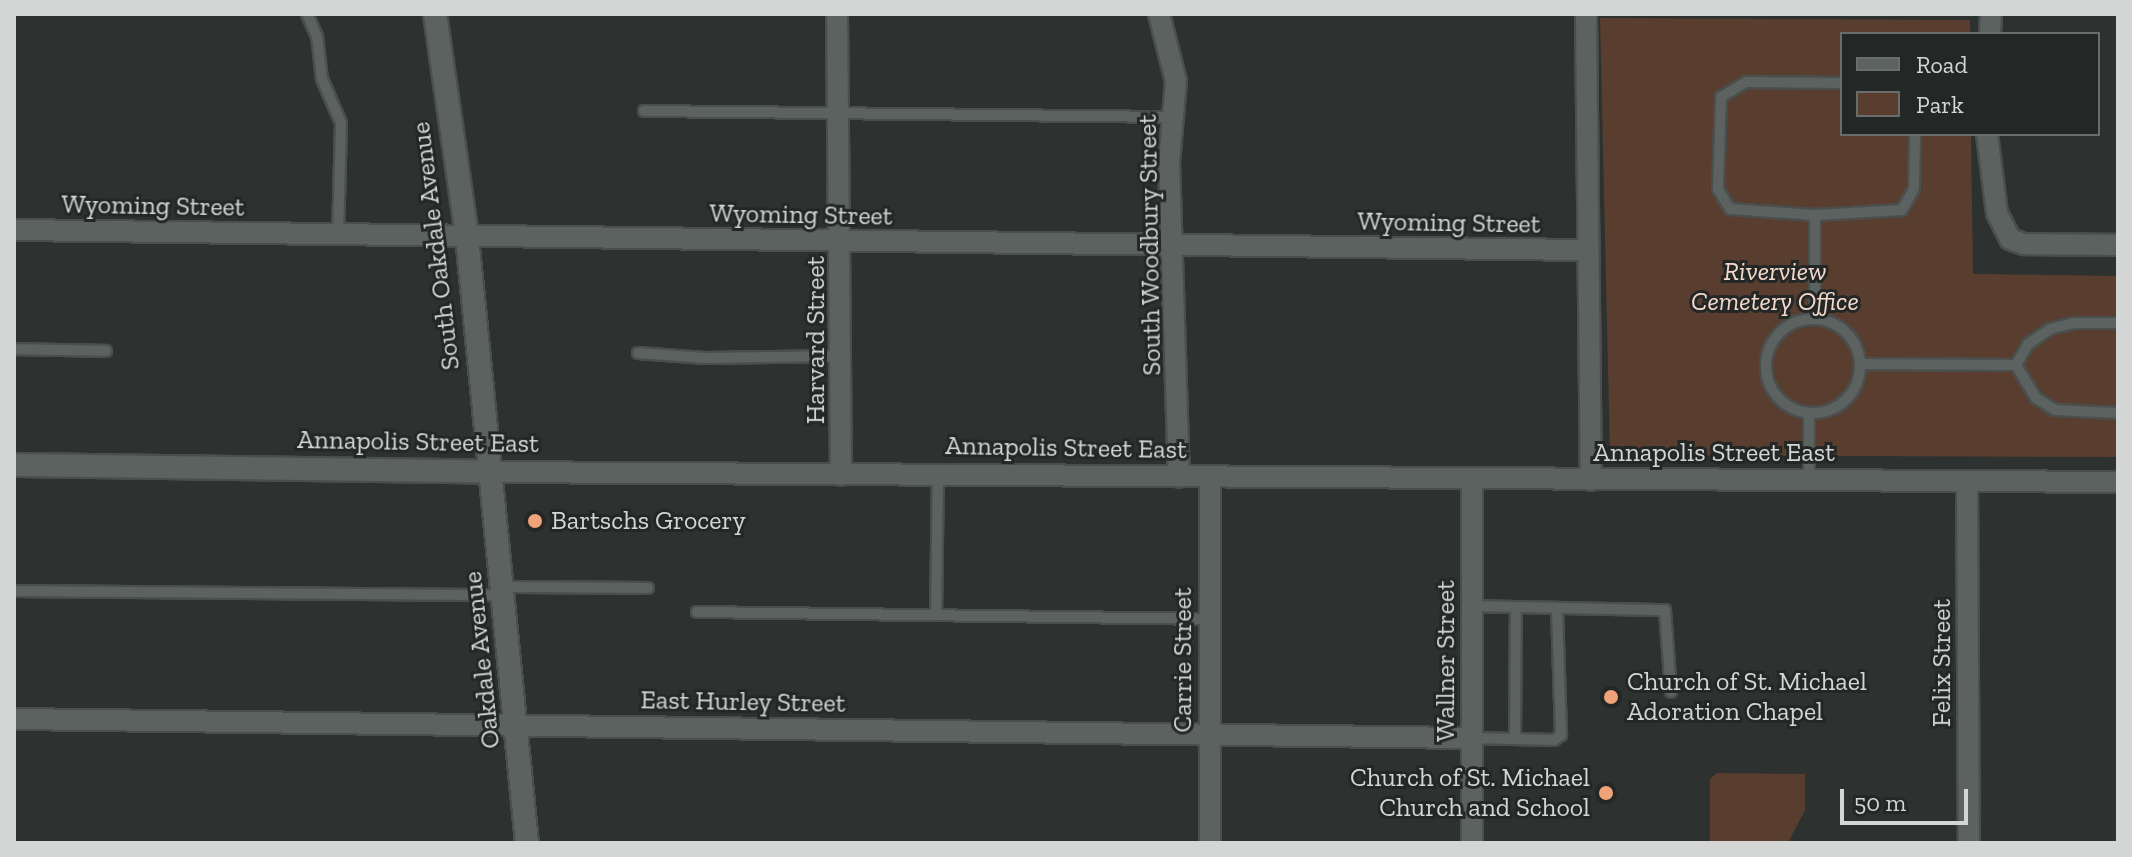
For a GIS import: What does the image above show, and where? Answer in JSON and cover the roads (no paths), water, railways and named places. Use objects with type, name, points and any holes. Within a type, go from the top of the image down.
[{"type":"street","name":"South Oakdale Avenue","points":[[435,14],[467,237],[489,472]]},
{"type":"street","name":"Harvard Street","points":[[837,14],[843,356],[841,475]]},
{"type":"street","name":"South Woodbury Street","points":[[1159,14],[1175,68],[1172,117],[1179,477]]},
{"type":"street","points":[[1586,14],[1591,480]]},
{"type":"street","points":[[1987,136],[1997,213],[2010,239],[2024,244],[2118,245]]},
{"type":"street","name":"Wyoming Street","points":[[14,230],[1588,250]]},
{"type":"street","name":"Annapolis Street East","points":[[14,465],[1210,478],[2118,482]]},
{"type":"street","name":"Oakdale Avenue","points":[[489,472],[518,724],[527,843]]},
{"type":"street","name":"Carrie Street","points":[[1210,478],[1210,843]]},
{"type":"street","name":"Wallner Street","points":[[1472,479],[1472,843]]},
{"type":"street","name":"Felix Street","points":[[1967,482],[1969,843]]},
{"type":"street","name":"East Hurley Street","points":[[14,719],[518,724],[1209,737],[1472,738]]},
{"type":"lane","points":[[307,14],[317,36],[322,79],[341,123],[338,235]]},
{"type":"lane","points":[[1840,83],[1746,82],[1721,97],[1722,200],[1745,214],[1815,215],[1902,210],[1914,188],[1915,136]]},
{"type":"lane","points":[[644,111],[1172,117]]},
{"type":"lane","points":[[1815,215],[1815,318]]},
{"type":"lane","points":[[1815,318],[1832,322],[1850,335],[1860,364],[1858,381],[1845,401],[1809,413],[1777,397],[1768,378],[1767,357],[1773,340],[1791,324],[1815,318]]},
{"type":"lane","points":[[2016,365],[2028,344],[2050,329],[2074,323],[2118,323]]},
{"type":"lane","points":[[14,349],[106,351]]},
{"type":"lane","points":[[638,353],[705,358],[843,356]]},
{"type":"lane","points":[[1860,364],[2016,365]]},
{"type":"lane","points":[[2016,365],[2036,398],[2055,410],[2118,413]]},
{"type":"lane","points":[[1809,413],[1809,481]]},
{"type":"lane","points":[[936,615],[938,475]]},
{"type":"lane","points":[[14,591],[648,588]]},
{"type":"lane","points":[[1472,606],[1665,610],[1671,692]]},
{"type":"lane","points":[[1515,739],[1516,607]]},
{"type":"lane","points":[[1472,738],[1554,740],[1561,735],[1557,608]]},
{"type":"lane","points":[[697,612],[1209,619]]},
{"type":"place","name":"Bartschs Grocery","points":[[535,521]]},
{"type":"place","name":"Church of St. Michael Adoration Chapel","points":[[1611,697]]},
{"type":"place","name":"Church of St. Michael Church and School","points":[[1606,793]]},
{"type":"park label","name":"Riverview Cemetery Office","points":[[1775,287]]}]
